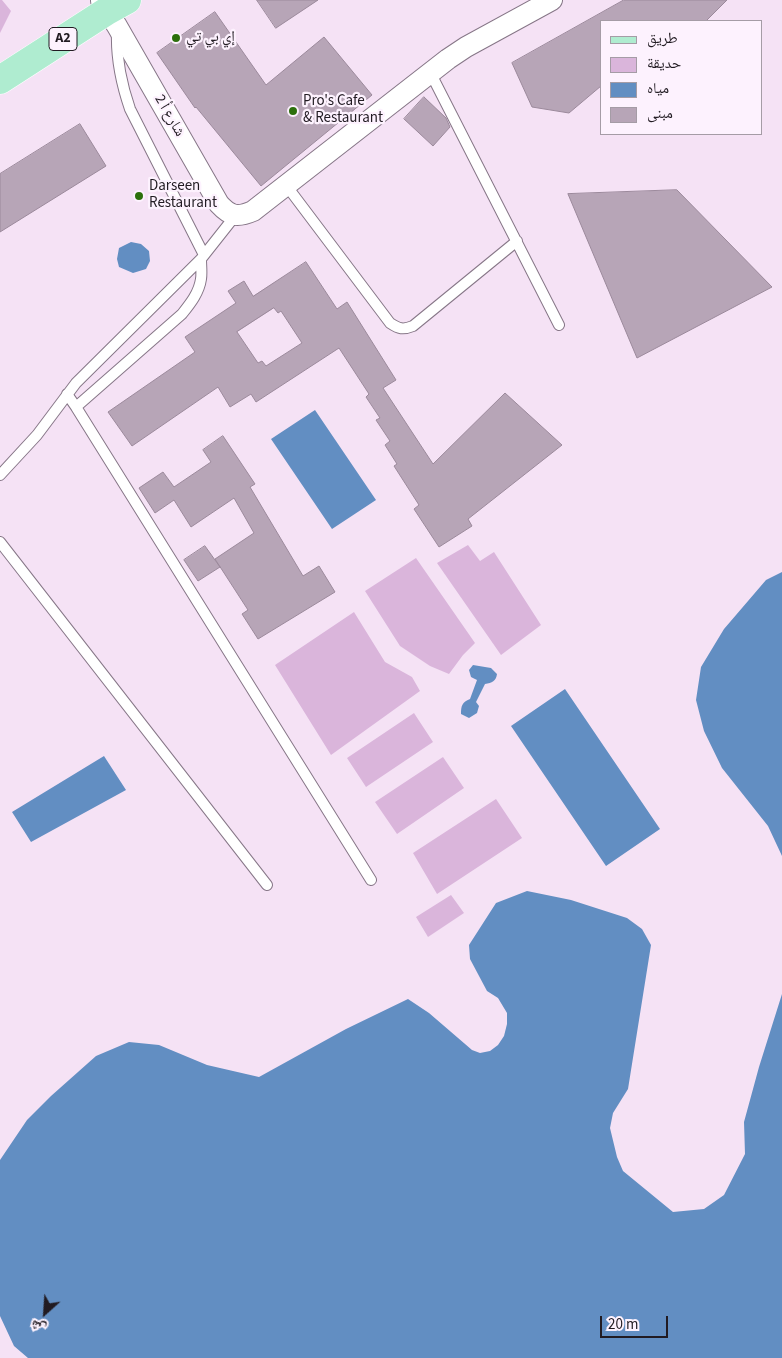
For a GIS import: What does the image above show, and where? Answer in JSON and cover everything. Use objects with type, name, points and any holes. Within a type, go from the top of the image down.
[{"type":"main road","name":"A2","points":[[0,80],[113,9]]},
{"type":"street","points":[[235,216],[244,215],[252,211],[430,72],[466,47],[552,0]]},
{"type":"street","name":"شارع أ 2","points":[[113,9],[219,204],[235,216]]},
{"type":"lane","points":[[76,407],[182,314],[191,304],[201,280],[203,257],[130,109],[123,89],[118,68],[113,9]]},
{"type":"lane","points":[[430,72],[559,325]]},
{"type":"lane","points":[[286,185],[390,323],[398,328],[405,329],[413,326],[517,241]]},
{"type":"lane","points":[[0,475],[37,435],[66,394],[203,257],[235,216]]},
{"type":"lane","points":[[66,394],[76,407],[371,880]]},
{"type":"lane","points":[[0,542],[267,885]]},
{"type":"green space","points":[[0,0],[11,11],[0,33]]},
{"type":"green space","points":[[468,545],[480,561],[494,552],[541,625],[501,655],[437,563]]},
{"type":"green space","points":[[416,558],[475,643],[449,674],[430,666],[400,646],[365,591]]},
{"type":"green space","points":[[354,612],[385,662],[412,677],[420,691],[331,755],[275,665]]},
{"type":"green space","points":[[414,713],[433,742],[366,787],[347,758]]},
{"type":"green space","points":[[443,757],[464,788],[397,834],[375,802]]},
{"type":"green space","points":[[496,799],[522,838],[437,894],[413,853]]},
{"type":"green space","points":[[451,895],[464,913],[428,937],[416,917]]},
{"type":"water","points":[[131,242],[141,244],[149,251],[150,261],[146,269],[133,273],[119,267],[117,259],[119,248]]},
{"type":"water","points":[[315,410],[376,500],[332,529],[271,439]]},
{"type":"water","points":[[782,572],[782,856],[768,826],[722,768],[704,731],[696,700],[701,667],[724,629],[766,580]]},
{"type":"water","points":[[473,665],[491,668],[497,674],[493,681],[485,684],[476,702],[479,706],[477,713],[469,718],[461,714],[461,711],[464,703],[470,699],[477,680],[471,677],[469,670]]},
{"type":"water","points":[[565,689],[660,829],[606,866],[511,726]]},
{"type":"water","points":[[104,756],[126,790],[31,842],[12,812]]},
{"type":"water","points":[[527,891],[571,900],[627,918],[642,929],[651,945],[628,1089],[613,1113],[610,1128],[617,1157],[623,1171],[673,1212],[704,1209],[724,1195],[745,1154],[744,1122],[782,994],[782,1358],[28,1358],[14,1346],[0,1316],[0,1160],[27,1120],[96,1056],[129,1042],[159,1045],[207,1065],[259,1077],[346,1029],[408,999],[429,1013],[472,1050],[480,1053],[490,1051],[498,1045],[504,1036],[507,1013],[498,998],[487,991],[470,959],[469,945],[496,903]]},
{"type":"building","points":[[257,0],[318,0],[276,28]]},
{"type":"building","points":[[624,0],[727,0],[707,20],[600,20],[600,87],[569,113],[532,107],[512,63]]},
{"type":"building","name":"Pro's Cafe & Restaurant","points":[[215,12],[266,85],[324,37],[372,95],[261,186],[195,108],[157,53]]},
{"type":"building","points":[[424,97],[446,118],[450,127],[433,146],[404,119]]},
{"type":"building","points":[[80,124],[106,166],[0,232],[0,174]]},
{"type":"building","points":[[677,190],[772,287],[637,358],[568,194]]},
{"type":"building","points":[[306,262],[337,309],[347,302],[396,380],[383,388],[433,464],[505,393],[562,445],[468,519],[472,526],[439,547],[414,509],[419,505],[394,466],[397,464],[385,445],[390,441],[376,420],[380,418],[366,397],[369,394],[339,348],[256,402],[251,394],[230,407],[218,387],[132,446],[108,412],[195,352],[185,337],[236,303],[228,291],[244,281],[253,296]],"holes":[[[274,308],[278,313],[281,311],[302,343],[266,366],[262,361],[258,363],[237,332]]]},
{"type":"building","points":[[223,436],[255,484],[250,487],[303,576],[319,566],[335,592],[258,639],[242,614],[248,610],[215,559],[254,533],[234,498],[191,527],[174,500],[155,513],[139,488],[163,472],[174,487],[211,462],[203,450]]},
{"type":"building","points":[[205,546],[220,567],[198,581],[184,560]]},
{"type":"place","name":"إي بي تي","points":[[176,38]]},
{"type":"place","name":"Pro's Cafe & Restaurant","points":[[293,111]]},
{"type":"place","name":"Darseen Restaurant","points":[[139,196]]}]
